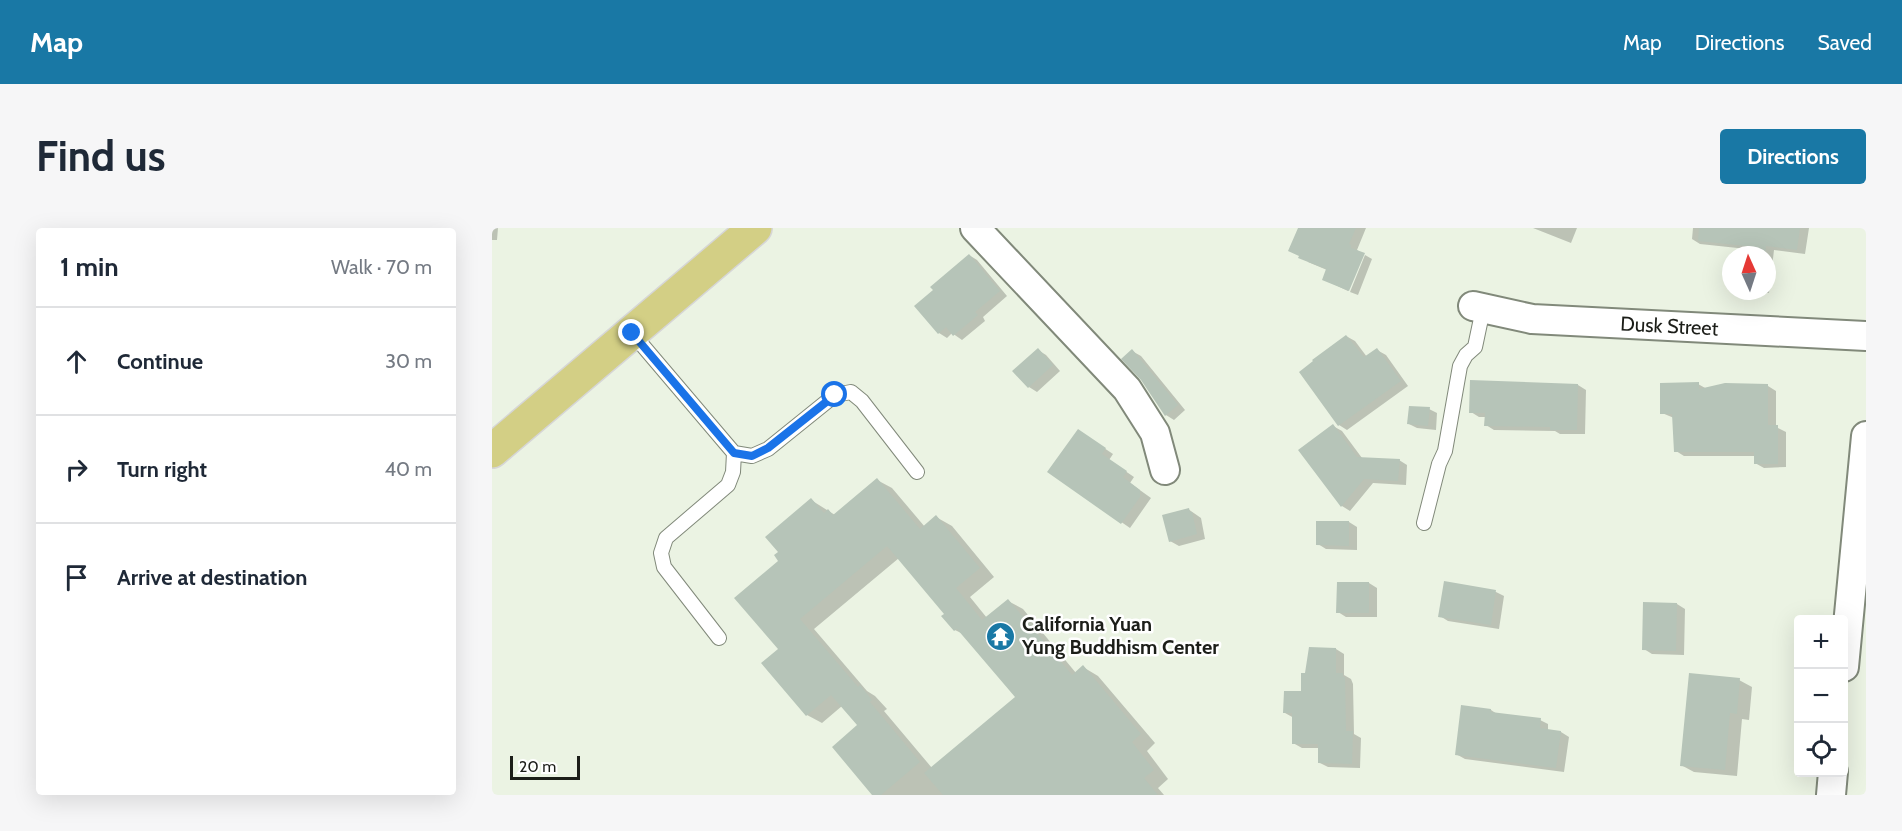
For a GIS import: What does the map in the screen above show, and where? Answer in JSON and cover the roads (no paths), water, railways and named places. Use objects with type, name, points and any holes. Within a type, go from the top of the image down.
[{"type":"main road","points":[[492,452],[755,228]]},
{"type":"street","points":[[975,228],[1127,389],[1155,433],[1165,470]]},
{"type":"street","name":"Dusk Street","points":[[1478,308],[1532,319],[1866,336]]},
{"type":"street","points":[[1848,625],[1866,436]]},
{"type":"street","points":[[1831,795],[1833,777]]},
{"type":"lane","points":[[1424,523],[1439,464],[1445,451],[1460,366],[1466,355],[1475,347],[1478,308]]},
{"type":"lane","points":[[632,333],[734,453],[752,456],[768,448],[835,395],[851,392],[862,401],[917,472]]},
{"type":"lane","points":[[719,638],[664,567],[661,553],[666,538],[728,485],[733,472],[734,453]]},
{"type":"place","name":"California Yuan Yung Buddhism Center","points":[[1001,636]]}]
